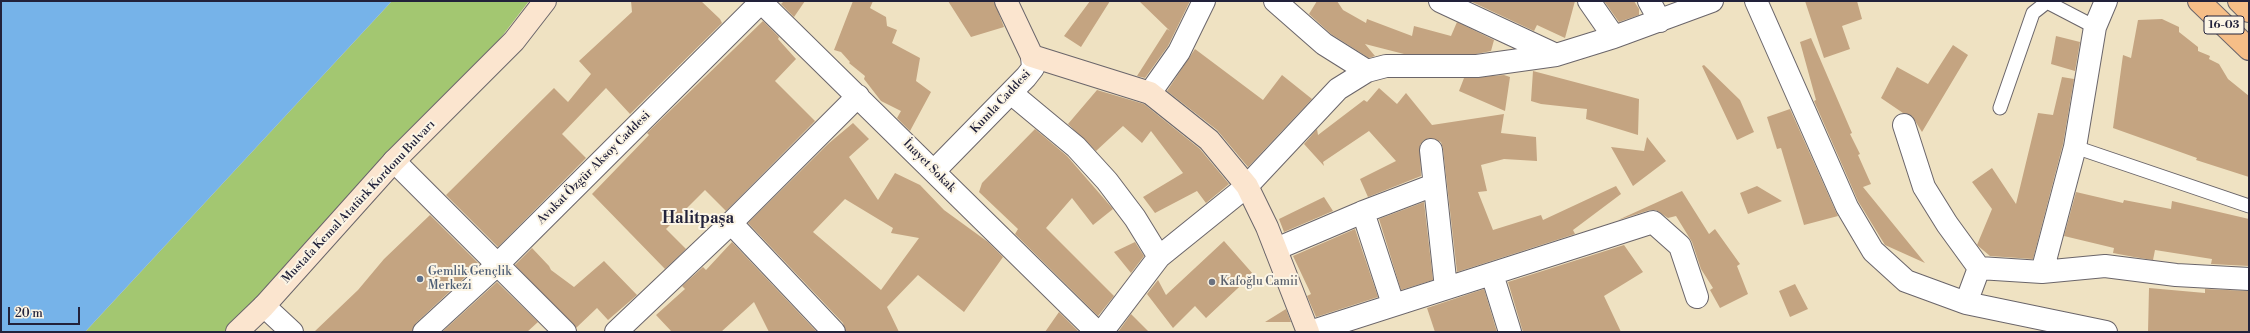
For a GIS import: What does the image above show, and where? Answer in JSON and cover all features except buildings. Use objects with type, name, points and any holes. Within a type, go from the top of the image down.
[{"type":"main road","name":"16-03","points":[[2199,1],[2249,49]]},
{"type":"main road","name":"16-03","points":[[2238,1],[2249,11]]},
{"type":"street","name":"Mustafa Kemal Atatürk Kordonu Bulvarı","points":[[237,332],[264,306],[394,161],[514,41],[545,1]]},
{"type":"street","name":"İnayet Sokak","points":[[761,1],[1097,332]]},
{"type":"street","name":"Avukat Özgür Aksoy Caddesi","points":[[424,332],[498,264],[761,1]]},
{"type":"street","name":"Kumla Caddesi","points":[[934,171],[1012,93],[1033,68],[1032,56],[1006,1]]},
{"type":"street","points":[[1150,93],[1179,52],[1204,1]]},
{"type":"street","points":[[1275,1],[1324,44],[1367,71]]},
{"type":"street","points":[[1440,1],[1556,56]]},
{"type":"street","points":[[1590,1],[1614,37]]},
{"type":"street","points":[[1649,1],[1660,21]]},
{"type":"street","points":[[1102,332],[1159,257],[1247,186],[1338,89],[1367,71],[1386,66],[1477,66],[1556,56],[1660,21],[1712,1]]},
{"type":"street","points":[[1756,1],[1847,207],[1873,251],[1906,281],[1966,303],[2106,332]]},
{"type":"street","points":[[2042,272],[2075,147],[2095,27],[2106,1]]},
{"type":"street","points":[[1032,56],[1150,93],[1209,140],[1247,186],[1276,249],[1309,332],[1653,222],[1680,246],[1697,297]]},
{"type":"street","points":[[1012,93],[1076,147],[1107,181],[1135,218],[1159,257]]},
{"type":"street","points":[[616,332],[731,223],[858,96]]},
{"type":"street","points":[[1904,125],[1924,187],[1947,224],[1978,268]]},
{"type":"street","points":[[1431,150],[1446,288]]},
{"type":"street","points":[[394,161],[565,332]]},
{"type":"street","points":[[1276,249],[1434,184]]},
{"type":"street","points":[[1363,212],[1393,304]]},
{"type":"street","points":[[731,223],[834,332]]},
{"type":"street","points":[[1978,268],[2042,272],[2105,266],[2176,276],[2249,279]]},
{"type":"street","points":[[1966,303],[1978,268]]},
{"type":"street","points":[[1492,274],[1510,332]]},
{"type":"street","points":[[264,306],[292,332]]},
{"type":"lane","points":[[2000,108],[2033,13],[2048,2],[2095,27]]},
{"type":"lane","points":[[2075,147],[2249,206]]},
{"type":"green space","points":[[392,1],[529,1],[496,44],[226,332],[85,332]]},
{"type":"water","points":[[1,1],[392,1],[85,332],[1,332]]},
{"type":"place","name":"Gemlik Gençlik Merkezi","points":[[420,279]]},
{"type":"place","name":"Kafoğlu Camii","points":[[1212,282]]},
{"type":"district","name":"Halitpaşa","points":[[698,219]]}]
